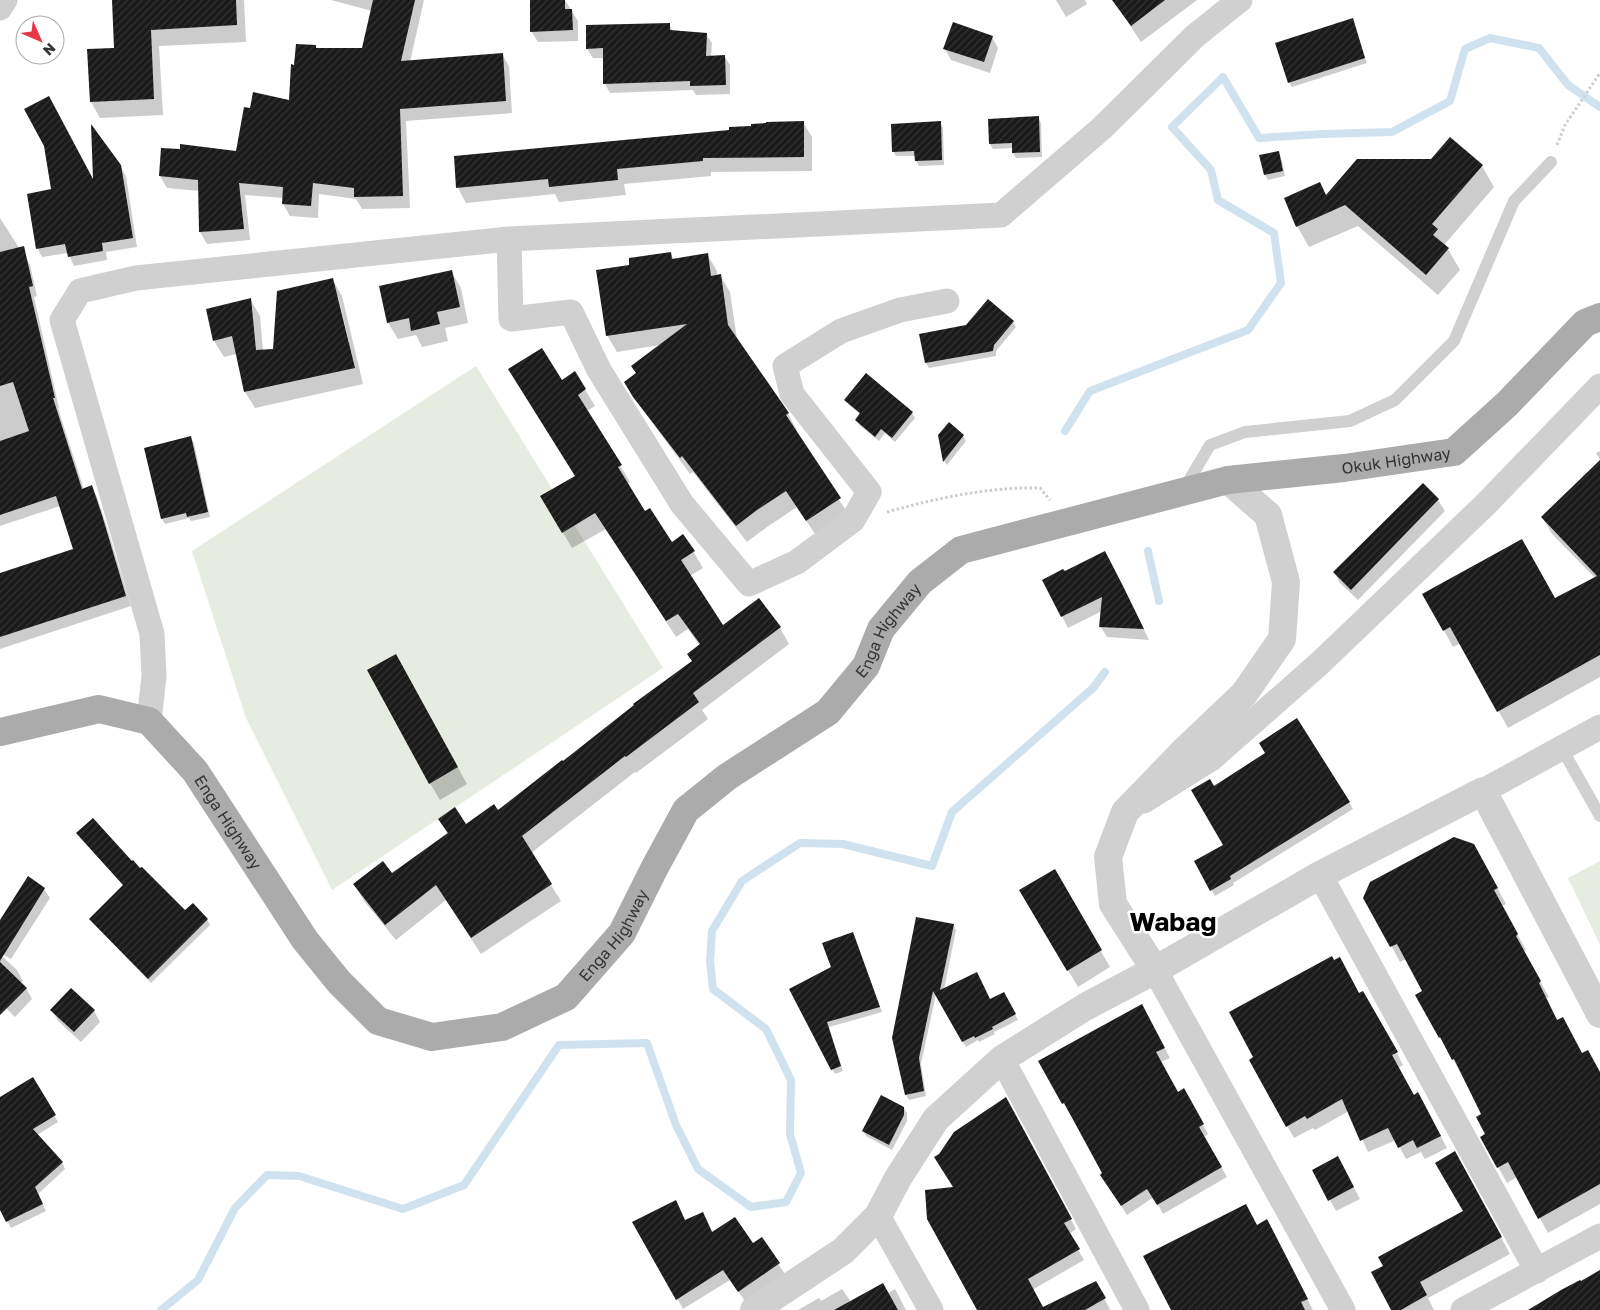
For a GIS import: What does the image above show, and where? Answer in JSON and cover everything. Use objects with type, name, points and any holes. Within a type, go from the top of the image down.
[{"type":"main road","name":"Okuk Highway","points":[[1228,480],[1344,468],[1454,452],[1507,404],[1585,323],[1600,317]]},
{"type":"main road","name":"Enga Highway","points":[[149,721],[195,771],[305,940],[339,982],[378,1022],[432,1036],[502,1027],[566,997],[622,933],[686,810],[727,777],[828,712],[866,666],[881,629],[920,582],[961,550],[1228,480]]},
{"type":"main road","points":[[0,732],[99,709],[149,721]]},
{"type":"street","points":[[0,8],[5,0]]},
{"type":"street","points":[[149,721],[154,676],[152,634],[62,320],[80,291],[136,278],[509,239],[1001,215],[1102,128],[1195,36],[1240,0]]},
{"type":"street","points":[[509,239],[511,319],[571,312],[599,370],[682,504],[749,584],[797,562],[853,520],[869,492],[792,394],[785,366],[842,331],[900,310],[947,301]]},
{"type":"street","points":[[1125,812],[1211,759],[1320,663],[1486,504],[1600,386]]},
{"type":"street","points":[[1228,480],[1268,515],[1286,582],[1282,639],[1244,694],[1183,752],[1125,812],[1108,857],[1113,904],[1155,970],[1343,1310]]},
{"type":"street","points":[[754,1310],[843,1251],[878,1216],[898,1178],[936,1119],[1002,1059],[1085,1007],[1155,970],[1320,875],[1483,791],[1600,727]]},
{"type":"street","points":[[1483,791],[1600,1014]]},
{"type":"street","points":[[1320,875],[1536,1271]]},
{"type":"street","points":[[1002,1059],[1137,1310]]},
{"type":"street","points":[[878,1216],[931,1310]]},
{"type":"street","points":[[1463,1310],[1600,1236]]},
{"type":"lane","points":[[1182,493],[1210,444],[1245,432],[1350,421],[1395,400],[1454,341],[1514,201],[1551,162]]},
{"type":"lane","points":[[1561,748],[1600,816]]},
{"type":"path","points":[[1551,162],[1565,124],[1600,73]]},
{"type":"path","points":[[853,520],[939,498],[1012,488],[1040,488],[1050,501],[1058,524]]},
{"type":"shaded area","points":[[476,366],[663,668],[332,890],[246,718],[192,551]]},
{"type":"shaded area","points":[[1600,861],[1600,945],[1568,878]]},
{"type":"building","points":[[112,0],[236,0],[237,25],[151,30],[154,99],[90,102],[87,49],[114,48]]},
{"type":"building","points":[[373,0],[415,0],[401,61],[503,53],[506,101],[400,109],[403,196],[354,197],[354,188],[313,183],[311,206],[282,204],[283,187],[239,183],[244,229],[199,232],[198,180],[159,176],[161,148],[180,149],[180,144],[236,151],[244,107],[250,108],[253,92],[289,100],[291,64],[294,65],[296,44],[316,45],[316,48],[362,48]]},
{"type":"building","points":[[530,0],[565,0],[565,9],[572,9],[573,30],[530,32]]},
{"type":"building","points":[[1112,0],[1165,0],[1131,26]]},
{"type":"building","points":[[1353,18],[1365,58],[1288,83],[1275,43]]},
{"type":"building","points":[[953,22],[993,36],[984,62],[943,49]]},
{"type":"building","points":[[670,23],[670,30],[707,33],[706,56],[725,55],[726,85],[690,86],[690,81],[603,84],[603,48],[586,49],[586,25]]},
{"type":"building","points":[[49,96],[93,179],[91,124],[121,165],[133,238],[102,243],[103,251],[68,257],[65,244],[36,249],[27,194],[51,189],[44,146],[24,109]]},
{"type":"building","points":[[1039,116],[1040,152],[1012,153],[1012,143],[989,144],[988,119]]},
{"type":"building","points":[[804,121],[804,157],[703,158],[703,161],[617,169],[618,180],[549,187],[548,179],[456,188],[454,156],[729,130],[729,127],[751,126],[751,124],[766,122]]},
{"type":"building","points":[[941,121],[942,160],[915,161],[914,151],[892,152],[891,124]]},
{"type":"building","points":[[1450,137],[1483,165],[1432,224],[1438,229],[1433,235],[1449,248],[1426,275],[1345,205],[1296,227],[1284,198],[1320,182],[1326,195],[1357,159],[1431,159]]},
{"type":"building","points":[[1279,151],[1283,171],[1264,175],[1259,155]]},
{"type":"building","points":[[24,246],[33,286],[29,287],[55,398],[53,398],[82,489],[92,485],[126,596],[0,637],[0,573],[73,549],[56,496],[0,515],[0,441],[29,431],[13,382],[0,386],[0,252]]},
{"type":"building","points":[[671,252],[672,259],[708,253],[711,276],[721,274],[728,325],[789,413],[786,415],[841,498],[806,521],[786,491],[736,526],[682,456],[680,458],[633,397],[624,382],[636,373],[631,366],[687,324],[606,336],[596,270],[629,265],[629,258]]},
{"type":"building","points":[[452,270],[460,307],[437,312],[440,324],[411,331],[409,318],[387,323],[379,286]]},
{"type":"building","points":[[333,278],[355,368],[244,392],[232,336],[213,341],[206,309],[251,298],[256,350],[273,349],[277,291]]},
{"type":"building","points":[[988,299],[1014,321],[994,345],[993,351],[925,363],[919,334],[966,325]]},
{"type":"building","points":[[542,348],[562,380],[575,371],[586,389],[578,395],[622,465],[618,467],[645,511],[650,508],[672,542],[683,534],[695,551],[681,560],[723,625],[759,598],[781,627],[693,693],[699,702],[625,756],[522,836],[552,884],[471,938],[436,885],[385,925],[353,884],[383,861],[392,873],[448,833],[438,819],[455,807],[466,824],[494,804],[498,810],[563,761],[633,704],[692,661],[687,654],[700,644],[678,614],[666,621],[595,513],[562,533],[540,496],[575,476],[508,369]]},
{"type":"building","points":[[866,373],[913,412],[892,438],[881,429],[875,437],[855,420],[860,413],[844,400]]},
{"type":"building","points":[[949,422],[964,435],[943,462],[938,435]]},
{"type":"building","points":[[191,436],[208,512],[187,517],[186,513],[161,519],[144,448]]},
{"type":"building","points":[[1600,460],[1600,655],[1497,712],[1450,627],[1443,631],[1422,594],[1522,539],[1555,598],[1597,576],[1541,517]]},
{"type":"building","points":[[1423,483],[1439,499],[1351,590],[1333,572]]},
{"type":"building","points":[[1105,551],[1144,629],[1099,627],[1102,597],[1061,617],[1042,580]]},
{"type":"building","points":[[396,654],[458,767],[429,784],[367,670]]},
{"type":"building","points":[[1297,718],[1350,802],[1230,876],[1231,879],[1210,891],[1194,861],[1223,845],[1191,790],[1210,779],[1214,786],[1265,753],[1259,743]]},
{"type":"building","points":[[93,818],[132,861],[140,868],[142,867],[185,910],[193,903],[208,919],[148,979],[89,919],[123,885],[76,833]]},
{"type":"building","points":[[1454,837],[1474,844],[1498,888],[1494,890],[1518,934],[1516,936],[1541,981],[1539,983],[1557,1020],[1563,1017],[1582,1053],[1588,1050],[1600,1072],[1600,1184],[1538,1219],[1508,1162],[1497,1168],[1480,1137],[1485,1134],[1476,1117],[1481,1114],[1454,1059],[1452,1060],[1415,995],[1422,991],[1397,944],[1390,947],[1363,898],[1370,882]]},
{"type":"building","points":[[1055,869],[1102,950],[1067,971],[1019,890]]},
{"type":"building","points":[[28,876],[45,888],[0,961],[0,920]]},
{"type":"building","points":[[916,917],[954,924],[940,990],[977,972],[990,999],[1004,992],[1016,1014],[992,1027],[993,1029],[962,1042],[933,991],[919,1058],[924,1091],[905,1095],[892,1038]]},
{"type":"building","points":[[853,932],[880,1007],[827,1022],[841,1066],[831,1070],[789,989],[831,967],[822,943]]},
{"type":"building","points":[[1332,956],[1334,960],[1340,957],[1359,993],[1363,991],[1398,1052],[1392,1055],[1414,1095],[1418,1092],[1441,1136],[1417,1148],[1413,1140],[1398,1148],[1388,1128],[1360,1141],[1342,1099],[1307,1119],[1305,1116],[1286,1127],[1249,1060],[1253,1057],[1229,1012]]},
{"type":"building","points":[[0,962],[27,988],[0,1015]]},
{"type":"building","points":[[71,988],[95,1010],[74,1032],[50,1010]]},
{"type":"building","points":[[1142,1004],[1165,1048],[1156,1052],[1178,1092],[1184,1088],[1204,1124],[1199,1127],[1222,1167],[1157,1205],[1147,1189],[1121,1206],[1100,1175],[1102,1173],[1064,1103],[1062,1104],[1038,1061]]},
{"type":"building","points":[[33,1077],[56,1115],[33,1129],[63,1162],[35,1187],[43,1204],[6,1222],[0,1210],[0,1097]]},
{"type":"building","points":[[881,1095],[904,1107],[904,1115],[889,1145],[862,1131]]},
{"type":"building","points":[[1006,1097],[1072,1219],[1064,1223],[1080,1249],[1028,1279],[1043,1307],[1096,1281],[1106,1298],[1085,1310],[977,1310],[927,1219],[925,1190],[953,1187],[934,1157],[939,1154],[954,1132]]},
{"type":"building","points":[[1455,1151],[1502,1237],[1420,1282],[1427,1295],[1401,1310],[1391,1310],[1371,1272],[1383,1266],[1378,1257],[1463,1211],[1435,1163]]},
{"type":"building","points":[[1338,1156],[1354,1187],[1328,1201],[1312,1170]]},
{"type":"building","points":[[676,1200],[685,1220],[703,1212],[712,1232],[735,1217],[753,1243],[762,1237],[780,1263],[738,1292],[723,1270],[676,1300],[632,1222]]},
{"type":"building","points":[[1246,1204],[1257,1225],[1267,1219],[1308,1299],[1301,1302],[1305,1310],[1171,1310],[1143,1256]]},
{"type":"building","points":[[1600,1270],[1600,1310],[1528,1310],[1561,1290]]},
{"type":"building","points":[[883,1283],[898,1310],[834,1310]]},
{"type":"waterway","points":[[1065,431],[1090,391],[1248,330],[1281,283],[1274,233],[1218,200],[1211,170],[1172,127],[1223,77],[1259,138],[1392,132],[1450,101],[1465,49],[1490,38],[1539,48],[1568,85],[1600,107]]},
{"type":"waterway","points":[[1148,551],[1159,601]]},
{"type":"waterway","points":[[161,1310],[198,1280],[235,1208],[267,1175],[299,1176],[403,1209],[464,1185],[559,1045],[647,1043],[676,1125],[698,1169],[751,1207],[786,1202],[801,1173],[790,1134],[791,1080],[766,1029],[713,989],[710,961],[712,931],[742,881],[800,843],[843,844],[932,866],[952,812],[1093,688],[1105,672]]},
{"type":"district","name":"Wabag","points":[[1173,921]]}]
